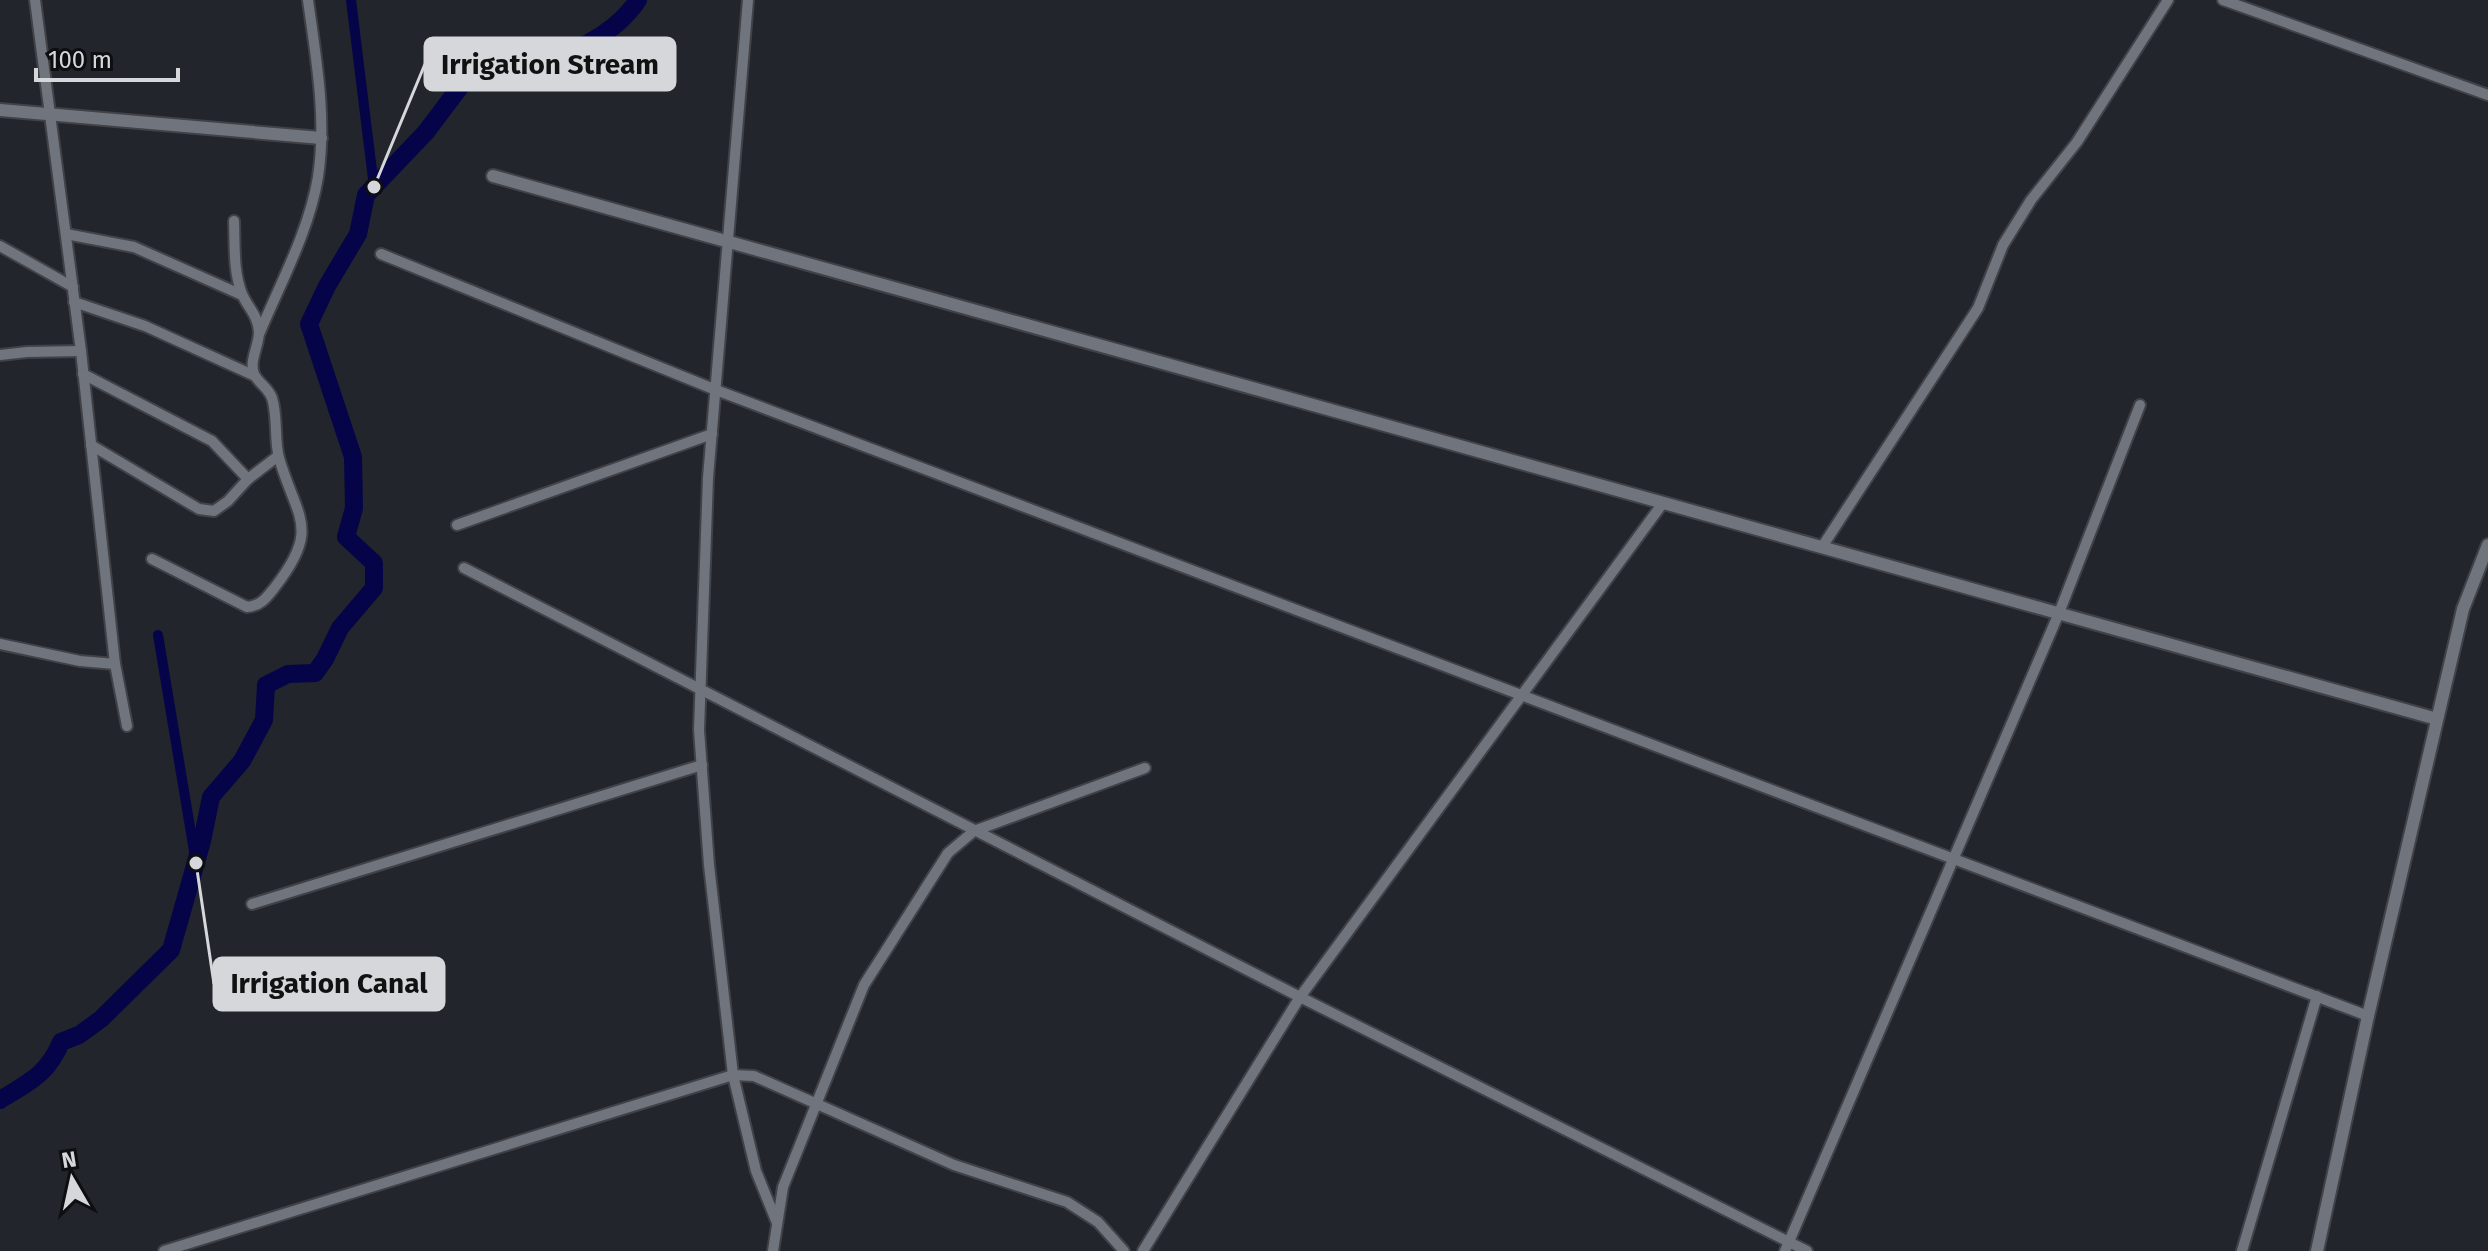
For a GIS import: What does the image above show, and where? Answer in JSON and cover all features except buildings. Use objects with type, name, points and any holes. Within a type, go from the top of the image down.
[{"type":"street","points":[[35,0],[81,351],[115,664],[127,726]]},
{"type":"street","points":[[255,376],[253,362],[259,334],[307,223],[318,178],[320,88],[308,0]]},
{"type":"street","points":[[748,0],[712,434],[699,730],[709,865],[733,1075],[756,1171],[777,1223]]},
{"type":"street","points":[[1822,547],[1978,308],[2003,245],[2031,200],[2077,142],[2168,0]]},
{"type":"street","points":[[2223,0],[2488,95]]},
{"type":"street","points":[[0,110],[321,138]]},
{"type":"street","points":[[493,176],[2437,719]]},
{"type":"street","points":[[234,221],[235,264],[242,295],[256,314],[259,334]]},
{"type":"street","points":[[66,234],[134,247],[242,295]]},
{"type":"street","points":[[0,246],[73,287]]},
{"type":"street","points":[[381,254],[716,390],[1952,861],[2368,1016]]},
{"type":"street","points":[[74,302],[145,326],[255,376],[266,386],[273,400],[278,456],[303,527],[291,567],[265,600],[255,607],[247,607],[152,559]]},
{"type":"street","points":[[0,355],[81,351]]},
{"type":"street","points":[[83,374],[212,441],[248,479]]},
{"type":"street","points":[[1787,1247],[2059,613],[2140,405]]},
{"type":"street","points":[[457,525],[712,434]]},
{"type":"street","points":[[91,445],[199,509],[214,511],[278,456]]},
{"type":"street","points":[[1143,1251],[1300,997],[1663,503]]},
{"type":"street","points":[[2317,1251],[2463,609],[2488,545]]},
{"type":"street","points":[[464,568],[1787,1247],[1807,1251]]},
{"type":"street","points":[[0,644],[80,661],[115,664]]},
{"type":"street","points":[[252,904],[702,765]]},
{"type":"street","points":[[773,1251],[783,1187],[864,985],[948,853],[974,831],[1145,768]]},
{"type":"street","points":[[2242,1251],[2317,996]]},
{"type":"street","points":[[164,1251],[733,1075],[754,1076],[954,1165],[1067,1202],[1098,1222],[1124,1251]]},
{"type":"waterway","points":[[351,0],[374,187]]},
{"type":"waterway","points":[[0,1100],[44,1070],[61,1042],[79,1035],[101,1019],[171,950],[202,841],[211,797],[242,761],[264,720],[266,685],[288,674],[315,673],[340,628],[374,588],[374,563],[346,537],[354,508],[353,457],[309,324],[358,234],[366,195],[426,132],[463,83],[490,61],[513,73],[565,54],[613,27],[638,0]]},
{"type":"waterway","points":[[158,635],[196,863]]},
{"type":"place","name":"Irrigation Stream","points":[[374,187]]},
{"type":"place","name":"Irrigation Canal","points":[[196,863]]}]
